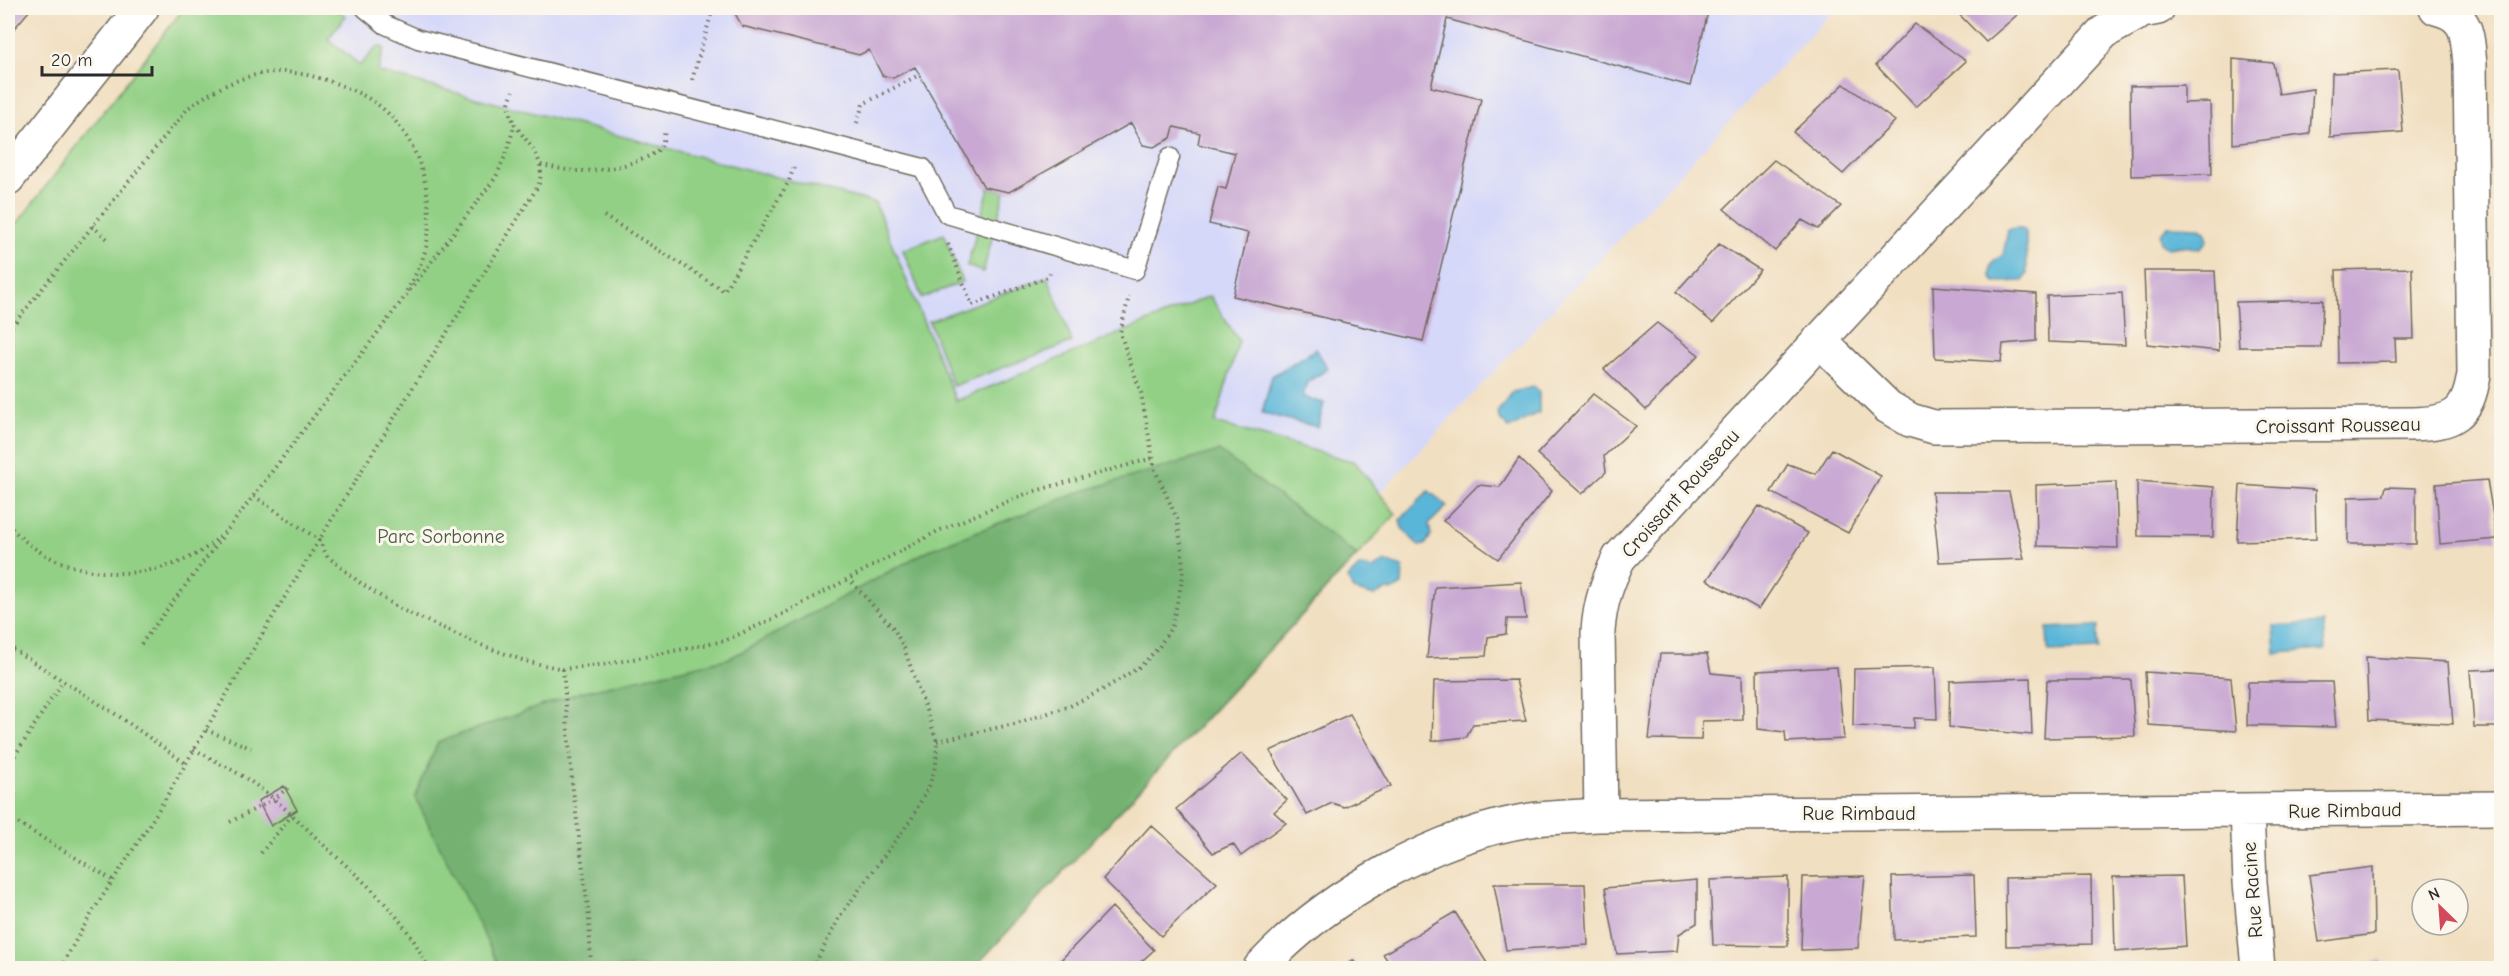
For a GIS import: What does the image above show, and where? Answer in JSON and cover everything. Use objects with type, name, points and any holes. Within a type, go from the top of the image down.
[{"type":"street","points":[[8,178],[142,8]]},
{"type":"street","name":"Croissant Rousseau","points":[[1601,815],[1598,631],[1600,607],[1606,584],[1619,558],[2104,32],[2142,11],[2158,8]]},
{"type":"street","name":"Croissant Rousseau","points":[[1819,340],[1888,407],[1910,420],[1934,427],[2412,424],[2443,422],[2458,415],[2467,404],[2474,374],[2470,64],[2466,29],[2448,10],[2436,8]]},
{"type":"street","name":"Rue Rimbaud","points":[[1260,969],[1295,934],[1364,884],[1434,849],[1535,819],[1601,815],[2502,808]]},
{"type":"street","name":"Rue Racine","points":[[2247,811],[2250,882],[2258,969]]},
{"type":"lane","points":[[364,8],[386,25],[418,39],[923,168],[947,214],[1135,270],[1170,157]]},
{"type":"path","points":[[694,77],[712,8]]},
{"type":"path","points":[[8,331],[188,108],[226,84],[276,72],[302,73],[358,92],[379,105],[400,127],[421,167],[427,194],[429,226],[426,249],[418,270],[399,305]]},
{"type":"path","points":[[856,124],[863,104],[920,75]]},
{"type":"path","points":[[61,969],[76,939],[186,763],[319,540],[538,186],[542,176],[541,165],[534,149],[515,122],[509,106]]},
{"type":"path","points":[[141,644],[496,177],[507,152],[515,122]]},
{"type":"path","points":[[541,165],[578,171],[601,170],[631,163],[652,154],[661,147]]},
{"type":"path","points":[[604,216],[724,291],[789,181]]},
{"type":"path","points":[[947,214],[944,234],[972,305],[1048,277],[1060,249]]},
{"type":"path","points":[[92,226],[110,242]]},
{"type":"path","points":[[937,741],[1014,724],[1070,706],[1104,689],[1141,666],[1172,626],[1183,576],[1177,519],[1155,470],[1141,393],[1120,333],[1135,270]]},
{"type":"path","points":[[254,496],[319,540],[327,556],[359,582],[398,608],[481,645],[525,661],[563,669],[608,664],[724,641],[777,617],[938,531],[1028,493],[1153,458]]},
{"type":"path","points":[[8,524],[35,549],[57,561],[87,571],[115,574],[168,566],[211,545],[229,528]]},
{"type":"path","points":[[8,533],[12,530]]},
{"type":"path","points":[[813,969],[840,916],[912,818],[929,786],[936,764],[937,741],[919,686],[894,628],[849,579]]},
{"type":"path","points":[[8,646],[186,763]]},
{"type":"path","points":[[563,669],[572,782],[589,917],[591,969]]},
{"type":"path","points":[[8,766],[63,681]]},
{"type":"path","points":[[206,730],[251,748]]},
{"type":"path","points":[[194,749],[256,785],[292,815],[385,903],[418,946],[428,969]]},
{"type":"path","points":[[230,822],[273,800],[290,786]]},
{"type":"path","points":[[261,853],[292,815]]},
{"type":"path","points":[[8,817],[114,880]]},
{"type":"shaded area","points":[[335,8],[1836,8],[1380,493],[1355,461],[1215,423],[1239,341],[1210,296],[956,402],[875,203],[377,72],[361,65],[328,39],[346,17]]},
{"type":"green space","name":"Parc Sorbonne","points":[[184,8],[335,8],[346,16],[328,39],[360,65],[378,46],[384,48],[378,72],[875,203],[956,401],[1210,296],[1239,341],[1215,423],[1355,462],[1396,514],[974,968],[8,968],[8,235]]},
{"type":"green space","points":[[989,188],[1005,191],[983,272],[967,266]]},
{"type":"green space","points":[[944,234],[962,282],[922,298],[903,250]]},
{"type":"green space","points":[[1048,277],[1072,342],[953,386],[929,321]]},
{"type":"green space","points":[[1219,451],[1357,555],[974,968],[500,968],[415,797],[438,742],[581,692],[730,658],[929,550],[1083,491]]},
{"type":"water","points":[[2168,226],[2198,227],[2205,231],[2208,239],[2200,249],[2184,246],[2166,247],[2160,242],[2160,234]]},
{"type":"water","points":[[2021,228],[2026,232],[2027,274],[2023,281],[1995,282],[1991,277],[1991,266],[2003,255],[2008,230]]},
{"type":"water","points":[[1316,349],[1328,369],[1307,382],[1303,397],[1324,403],[1318,427],[1262,413],[1272,376]]},
{"type":"water","points":[[1534,387],[1539,392],[1539,413],[1509,428],[1499,418],[1498,411],[1513,392]]},
{"type":"water","points":[[1429,491],[1447,506],[1429,524],[1431,535],[1425,545],[1419,546],[1402,528],[1400,520]]},
{"type":"water","points":[[1385,562],[1403,567],[1402,585],[1392,591],[1386,590],[1374,596],[1353,590],[1348,578],[1360,566],[1372,569]]},
{"type":"water","points":[[2323,623],[2325,650],[2275,653],[2273,626]]},
{"type":"water","points":[[2098,626],[2098,650],[2048,652],[2047,628]]},
{"type":"building","points":[[8,8],[23,8],[29,11],[8,36]]},
{"type":"building","points":[[732,8],[1709,8],[1690,86],[1447,19],[1431,87],[1481,99],[1423,341],[1233,296],[1248,233],[1209,224],[1218,187],[1226,189],[1235,153],[1198,144],[1200,133],[1174,127],[1171,138],[1154,147],[1143,145],[1131,123],[1009,192],[984,187],[915,67],[893,78],[882,75],[869,50],[859,55],[742,26]]},
{"type":"building","points":[[1953,8],[2016,8],[2017,15],[1986,42]]},
{"type":"building","points":[[1915,24],[1966,61],[1916,107],[1876,65]]},
{"type":"building","points":[[2233,59],[2273,63],[2279,94],[2313,89],[2310,134],[2233,144]]},
{"type":"building","points":[[2398,70],[2403,132],[2330,137],[2332,73]]},
{"type":"building","points":[[1844,84],[1895,121],[1843,174],[1793,132]]},
{"type":"building","points":[[2184,85],[2184,103],[2210,102],[2212,174],[2131,176],[2130,86]]},
{"type":"building","points":[[1774,160],[1841,206],[1818,229],[1802,220],[1775,251],[1724,209]]},
{"type":"building","points":[[1719,244],[1760,270],[1713,323],[1676,292]]},
{"type":"building","points":[[2412,268],[2414,339],[2395,339],[2396,362],[2338,363],[2336,270]]},
{"type":"building","points":[[2144,271],[2215,271],[2219,351],[2147,344]]},
{"type":"building","points":[[1933,286],[2036,294],[2036,341],[2003,344],[2001,362],[1935,358]]},
{"type":"building","points":[[2122,293],[2125,345],[2048,342],[2047,296]]},
{"type":"building","points":[[2323,300],[2321,347],[2239,347],[2236,302]]},
{"type":"building","points":[[1657,323],[1699,355],[1646,410],[1604,369]]},
{"type":"building","points":[[1593,394],[1636,426],[1604,456],[1606,472],[1582,494],[1537,454]]},
{"type":"building","points":[[1832,449],[1881,476],[1848,533],[1771,492],[1788,464],[1816,474]]},
{"type":"building","points":[[1519,458],[1552,491],[1498,559],[1443,521],[1478,485],[1500,487]]},
{"type":"building","points":[[2487,480],[2497,539],[2440,544],[2436,484]]},
{"type":"building","points":[[2137,481],[2214,487],[2213,537],[2138,536]]},
{"type":"building","points":[[2116,482],[2118,548],[2037,546],[2036,485]]},
{"type":"building","points":[[2240,485],[2315,490],[2316,539],[2237,541]]},
{"type":"building","points":[[2386,487],[2416,488],[2416,544],[2348,544],[2348,497],[2384,496]]},
{"type":"building","points":[[1932,492],[2009,492],[2024,559],[1939,562]]},
{"type":"building","points":[[1759,506],[1808,533],[1759,609],[1707,580]]},
{"type":"building","points":[[1521,582],[1526,619],[1507,619],[1506,634],[1488,637],[1486,656],[1427,658],[1435,587]]},
{"type":"building","points":[[1660,654],[1707,654],[1711,673],[1742,676],[1743,720],[1702,721],[1701,740],[1649,739]]},
{"type":"building","points":[[2366,657],[2448,662],[2453,724],[2369,720]]},
{"type":"building","points":[[1837,667],[1844,739],[1786,742],[1785,732],[1758,729],[1757,671]]},
{"type":"building","points":[[1935,667],[1937,719],[1914,718],[1914,728],[1853,726],[1854,669]]},
{"type":"building","points":[[2502,669],[2502,727],[2474,727],[2470,670]]},
{"type":"building","points":[[2145,672],[2231,678],[2236,731],[2148,725]]},
{"type":"building","points":[[2030,678],[2032,735],[1949,727],[1950,681]]},
{"type":"building","points":[[1516,680],[1526,721],[1473,724],[1466,737],[1432,741],[1434,681]]},
{"type":"building","points":[[2047,680],[2131,680],[2135,736],[2044,738]]},
{"type":"building","points":[[2248,682],[2332,682],[2336,727],[2247,725]]},
{"type":"building","points":[[1350,714],[1391,786],[1344,807],[1332,803],[1307,815],[1270,751]]},
{"type":"building","points":[[1242,753],[1287,800],[1274,812],[1286,823],[1241,856],[1233,844],[1213,853],[1176,809]]},
{"type":"building","points":[[284,786],[297,810],[271,826],[258,801]]},
{"type":"building","points":[[1151,825],[1217,883],[1161,936],[1103,879]]},
{"type":"building","points":[[2373,867],[2374,934],[2319,942],[2309,875]]},
{"type":"building","points":[[1974,875],[1976,937],[1894,940],[1892,877]]},
{"type":"building","points":[[1865,876],[1858,948],[1801,950],[1803,877]]},
{"type":"building","points":[[2091,876],[2092,944],[2006,946],[2005,878]]},
{"type":"building","points":[[2182,876],[2186,946],[2115,952],[2113,877]]},
{"type":"building","points":[[1788,877],[1788,946],[1713,945],[1710,880]]},
{"type":"building","points":[[1697,880],[1697,923],[1679,934],[1677,951],[1617,954],[1605,888]]},
{"type":"building","points":[[1494,884],[1585,884],[1588,945],[1506,950]]},
{"type":"building","points":[[1112,907],[1154,950],[1134,968],[1060,968],[1056,965]]},
{"type":"building","points":[[1455,912],[1490,968],[1393,968],[1383,954]]},
{"type":"building","points":[[1353,960],[1359,968],[1345,968]]},
{"type":"building","points":[[2381,961],[2383,968],[2345,968],[2345,967]]}]
